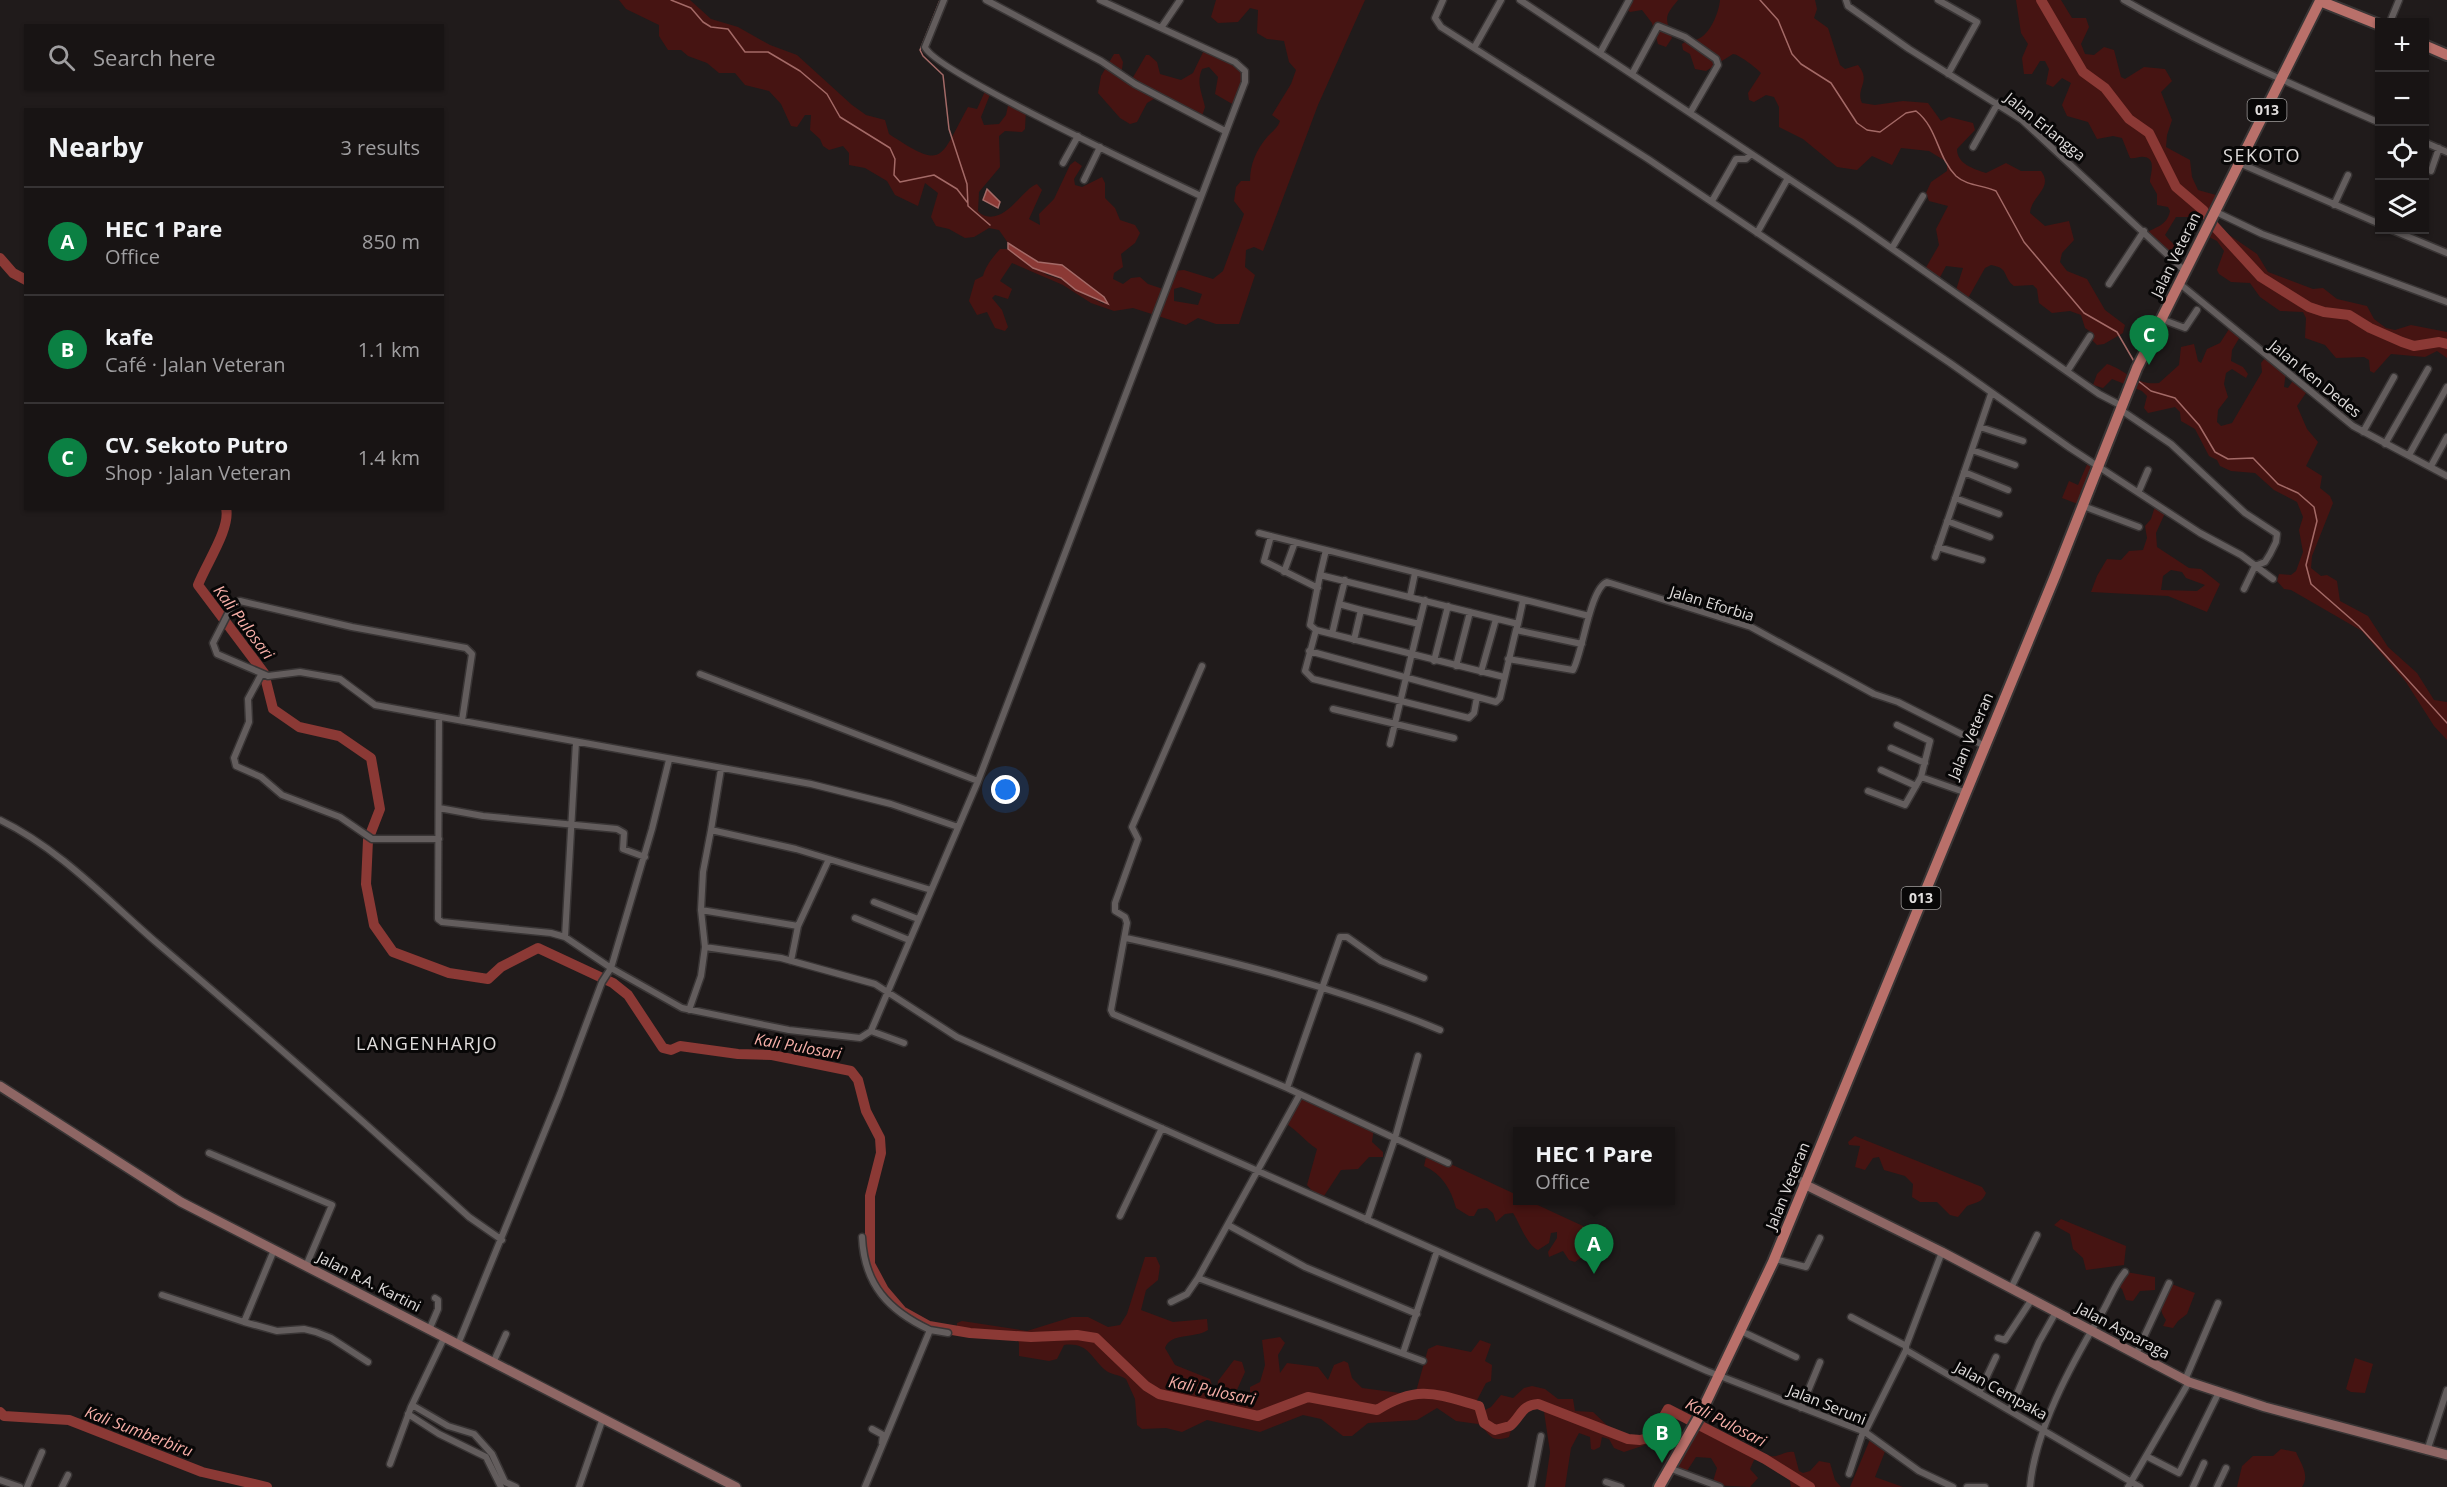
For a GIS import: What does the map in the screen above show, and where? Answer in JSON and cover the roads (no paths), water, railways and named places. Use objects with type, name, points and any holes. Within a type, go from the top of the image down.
[{"type":"main road","name":"Jalan Veteran","points":[[1659,1487],[1697,1421],[1775,1259],[2136,372],[2238,163],[2282,81],[2319,0]]},
{"type":"main road","name":"013","points":[[2319,0],[2375,24]]},
{"type":"main road","points":[[2429,47],[2447,55]]},
{"type":"main road","name":"Jalan R.A. Kartini","points":[[0,1086],[181,1202],[736,1487]]},
{"type":"main road","name":"Jalan Asparaga","points":[[1805,1183],[2187,1381],[2218,1394],[2447,1455]]},
{"type":"street","points":[[944,0],[927,39],[927,52],[975,84],[1201,196]]},
{"type":"street","points":[[986,0],[1101,61],[1135,84],[1225,131]]},
{"type":"street","points":[[439,717],[437,916],[440,921],[551,933],[565,937],[612,968],[677,1006],[689,1010],[789,1030],[860,1038],[871,1031],[978,781],[1245,82],[1245,71],[1235,62],[1101,0]]},
{"type":"street","points":[[1161,28],[1180,0]]},
{"type":"street","points":[[1443,0],[1436,22],[1712,201],[1950,363],[1991,394],[2273,579]]},
{"type":"street","points":[[1474,48],[1501,0]]},
{"type":"street","points":[[1520,0],[1892,248],[2171,444],[2251,517],[2277,534],[2276,542],[2265,562],[2255,566],[2244,589]]},
{"type":"street","points":[[1600,53],[1629,0]]},
{"type":"street","name":"Jalan Erlangga","points":[[1846,0],[1848,6],[1948,74],[1998,103],[2043,138],[2185,271]]},
{"type":"street","points":[[1938,0],[1977,22],[1948,74]]},
{"type":"street","points":[[2124,0],[2282,81],[2375,121]]},
{"type":"street","points":[[2392,18],[2399,0]]},
{"type":"street","points":[[1632,74],[1658,26],[1685,37],[1716,59],[1718,64],[1690,113]]},
{"type":"street","points":[[1973,147],[1998,103]]},
{"type":"street","points":[[1063,163],[1078,136]]},
{"type":"street","points":[[2429,144],[2447,152]]},
{"type":"street","points":[[1084,180],[1100,147]]},
{"type":"street","points":[[2431,171],[2439,148]]},
{"type":"street","points":[[1712,201],[1736,159],[1746,159],[1751,154]]},
{"type":"street","points":[[2238,163],[2375,222]]},
{"type":"street","points":[[2334,205],[2348,175]]},
{"type":"street","points":[[1757,233],[1788,178]]},
{"type":"street","points":[[1892,248],[1923,196]]},
{"type":"street","points":[[2211,217],[2447,302]]},
{"type":"street","points":[[2109,284],[2144,231]]},
{"type":"street","points":[[2402,234],[2447,253]]},
{"type":"street","name":"Jalan Ken Dedes","points":[[2180,284],[2298,383],[2363,432],[2447,476]]},
{"type":"street","points":[[2161,319],[2185,328],[2197,310]]},
{"type":"street","points":[[2068,370],[2090,336]]},
{"type":"street","points":[[2385,444],[2428,369]]},
{"type":"street","points":[[2363,432],[2394,377]]},
{"type":"street","points":[[2409,455],[2447,387]]},
{"type":"street","points":[[1935,557],[1991,394]]},
{"type":"street","points":[[1980,427],[2023,441]]},
{"type":"street","points":[[2431,466],[2447,437]]},
{"type":"street","points":[[1972,450],[2015,465]]},
{"type":"street","points":[[2139,491],[2148,470]]},
{"type":"street","points":[[1964,472],[2008,490]]},
{"type":"street","points":[[1955,498],[1999,514]]},
{"type":"street","points":[[2083,506],[2139,527]]},
{"type":"street","points":[[1947,521],[1990,537]]},
{"type":"street","points":[[1259,533],[1589,616]]},
{"type":"street","points":[[1271,536],[1264,560],[1318,588]]},
{"type":"street","points":[[1284,572],[1295,542]]},
{"type":"street","points":[[1938,547],[1982,560]]},
{"type":"street","points":[[1326,550],[1310,625],[1316,630],[1504,678]]},
{"type":"street","points":[[1410,597],[1415,573]]},
{"type":"street","points":[[1320,575],[1448,606],[1582,644]]},
{"type":"street","points":[[1332,634],[1345,580]]},
{"type":"street","name":"Jalan Eforbia","points":[[1508,659],[1571,670],[1575,668],[1589,616],[1602,585],[1607,582],[1672,604],[1728,618],[1791,648],[1874,694],[1898,702],[1983,745]]},
{"type":"street","points":[[1390,744],[1425,600]]},
{"type":"street","points":[[462,721],[472,654],[466,648],[352,627],[240,601],[234,602],[213,643],[213,650],[225,658],[263,675],[300,672],[339,679],[375,705],[669,760],[811,784],[879,801],[958,827]]},
{"type":"street","points":[[1310,651],[1477,698],[1498,701],[1523,601]]},
{"type":"street","points":[[1339,604],[1419,624]]},
{"type":"street","points":[[1434,661],[1448,606]]},
{"type":"street","points":[[1354,640],[1361,610]]},
{"type":"street","points":[[1456,666],[1470,612]]},
{"type":"street","points":[[1481,672],[1496,619]]},
{"type":"street","points":[[1316,630],[1305,671],[1313,679],[1469,718],[1474,713],[1477,698]]},
{"type":"street","points":[[1202,666],[1132,827],[1138,839],[1114,908],[1126,919],[1126,938],[1111,1010],[1113,1014],[1287,1088],[1448,1163]]},
{"type":"street","points":[[700,674],[978,781]]},
{"type":"street","points":[[263,675],[248,699],[249,722],[234,758],[236,766],[261,777],[282,795],[340,817],[369,837],[439,839]]},
{"type":"street","points":[[1334,709],[1454,738]]},
{"type":"street","points":[[1868,791],[1903,805],[1909,802],[1921,777],[1930,741],[1897,725]]},
{"type":"street","points":[[565,937],[576,742]]},
{"type":"street","points":[[1891,748],[1925,763]]},
{"type":"street","points":[[458,1344],[502,1240],[602,982],[612,968],[645,857],[669,760]]},
{"type":"street","points":[[689,1010],[701,976],[705,947],[701,910],[702,872],[721,769]]},
{"type":"street","points":[[1881,770],[1916,786]]},
{"type":"street","points":[[1921,777],[1964,792]]},
{"type":"street","points":[[439,808],[483,816],[622,831],[623,849],[645,857]]},
{"type":"street","points":[[0,820],[26,832],[66,862],[284,1051],[469,1217],[502,1240]]},
{"type":"street","points":[[711,830],[796,849],[931,890]]},
{"type":"street","points":[[791,961],[798,926],[829,859]]},
{"type":"street","points":[[874,902],[918,919]]},
{"type":"street","points":[[701,910],[798,926]]},
{"type":"street","points":[[855,918],[909,940]]},
{"type":"street","points":[[1287,1088],[1342,935],[1381,961],[1424,978]]},
{"type":"street","points":[[1126,938],[1243,965],[1393,1011],[1440,1030]]},
{"type":"street","name":"Jalan Seruni","points":[[705,947],[791,961],[875,984],[888,990],[957,1037],[1718,1374],[1864,1432],[1920,1471],[1953,1487]]},
{"type":"street","points":[[871,1031],[904,1044]]},
{"type":"street","points":[[1367,1220],[1395,1138],[1418,1056]]},
{"type":"street","points":[[1171,1302],[1187,1294],[1198,1278],[1300,1094]]},
{"type":"street","points":[[1120,1216],[1162,1128]]},
{"type":"street","points":[[210,1153],[332,1205],[306,1266]]},
{"type":"street","points":[[1789,1175],[1805,1183]]},
{"type":"street","points":[[1228,1225],[1305,1267],[1417,1314]]},
{"type":"street","points":[[2011,1288],[2037,1236]]},
{"type":"street","points":[[862,1237],[864,1258],[884,1298],[904,1317],[930,1329],[948,1333]]},
{"type":"street","points":[[1775,1259],[1806,1267],[1820,1238]]},
{"type":"street","points":[[244,1322],[274,1250]]},
{"type":"street","points":[[1403,1353],[1437,1251]]},
{"type":"street","points":[[1849,1473],[1864,1432],[1906,1348],[1942,1252]]},
{"type":"street","points":[[2030,1487],[2034,1460],[2044,1429],[2090,1330],[2125,1272]]},
{"type":"street","points":[[1198,1278],[1422,1361]]},
{"type":"street","points":[[2136,1354],[2169,1283]]},
{"type":"street","points":[[162,1295],[278,1331],[304,1329],[316,1332],[331,1338],[368,1362]]},
{"type":"street","points":[[429,1330],[438,1309],[438,1300],[435,1298]]},
{"type":"street","points":[[1998,1338],[2005,1340],[2012,1333],[2032,1299]]},
{"type":"street","points":[[2130,1484],[2187,1381],[2218,1303]]},
{"type":"street","points":[[2010,1410],[2039,1342],[2056,1312]]},
{"type":"street","name":"Jalan Cempaka","points":[[1851,1317],[2044,1429],[2130,1484],[2140,1487]]},
{"type":"street","points":[[863,1487],[930,1329]]},
{"type":"street","points":[[1741,1331],[1796,1357]]},
{"type":"street","points":[[493,1363],[506,1334]]},
{"type":"street","points":[[390,1464],[410,1409],[444,1338]]},
{"type":"street","points":[[1980,1393],[1996,1357]]},
{"type":"street","points":[[1802,1408],[1820,1362]]},
{"type":"street","points":[[2427,1451],[2447,1390]]},
{"type":"street","points":[[2146,1456],[2179,1473],[2218,1394]]},
{"type":"street","points":[[410,1409],[448,1426],[469,1431],[489,1455],[505,1482],[516,1487]]},
{"type":"street","points":[[410,1409],[449,1440],[489,1455],[501,1487]]},
{"type":"street","points":[[579,1487],[603,1418]]},
{"type":"street","points":[[863,1487],[884,1438],[884,1435],[872,1429]]},
{"type":"street","points":[[1530,1487],[1541,1436]]},
{"type":"street","points":[[27,1487],[42,1452]]},
{"type":"street","points":[[2193,1487],[2204,1463]]},
{"type":"street","points":[[1669,1468],[1720,1487]]},
{"type":"street","points":[[2217,1487],[2226,1468]]},
{"type":"street","points":[[62,1487],[68,1475]]},
{"type":"street","points":[[0,1480],[20,1487]]},
{"type":"street","points":[[1606,1482],[1621,1487]]},
{"type":"street","points":[[1966,1487],[1985,1487]]},
{"type":"waterway","points":[[671,0],[691,8],[703,22],[711,27],[728,29],[745,52],[768,52],[800,71],[827,94],[840,117],[890,148],[895,159],[894,175],[900,182],[934,175],[957,189],[967,202]]},
{"type":"waterway","points":[[940,0],[920,50],[923,56],[943,75],[949,129],[967,184],[968,206],[990,225]]},
{"type":"waterway","points":[[1760,0],[1778,20],[1792,54],[1801,64],[1831,83],[1857,123],[1867,130],[1880,132],[1906,113],[1916,111],[1929,126],[1945,160],[1956,176],[1965,182],[1996,191],[2024,242],[2084,313],[2117,332],[2135,363]]},
{"type":"waterway","points":[[2041,0],[2083,72],[2105,88],[2129,119],[2149,133],[2176,187],[2203,210],[2215,227],[2261,277],[2309,307],[2324,312],[2349,315],[2370,328],[2402,342],[2414,346],[2439,342],[2447,344]]},
{"type":"waterway","name":"Kali Pulosari","points":[[0,258],[13,273],[24,279]]},
{"type":"waterway","points":[[2137,380],[2151,391],[2175,398],[2199,425],[2215,452],[2228,459],[2253,458],[2278,484],[2298,493],[2314,507],[2317,521],[2306,565],[2311,584],[2359,626],[2447,723]]},
{"type":"waterway","name":"Kali Pulosari","points":[[226,510],[225,526],[198,585],[264,673],[273,709],[299,727],[339,736],[371,758],[380,809],[368,840],[366,884],[374,925],[393,952],[449,973],[488,979],[501,967],[538,948],[613,983],[628,995],[663,1048],[671,1050],[680,1046],[738,1054],[772,1055],[851,1071],[858,1080],[866,1111],[880,1138],[881,1153],[870,1196],[870,1264],[884,1290],[902,1311],[929,1326],[970,1333],[1031,1337],[1077,1335],[1096,1338],[1146,1386],[1159,1394],[1258,1416],[1308,1397],[1377,1410],[1404,1397],[1428,1394],[1479,1406],[1484,1423],[1495,1430],[1510,1426],[1525,1409],[1538,1404],[1628,1439],[1640,1440],[1652,1437],[1668,1409],[1765,1459],[1810,1487]]},
{"type":"waterway","name":"Kali Sumberbiru","points":[[0,1412],[4,1416],[69,1420],[202,1472],[267,1487]]},
{"type":"place","name":"CV. Sekoto Putro","points":[[2149,365]]},
{"type":"place","name":"HEC 1 Pare","points":[[1594,1274]]},
{"type":"place","name":"kafe","points":[[1662,1463]]},
{"type":"district","name":"SEKOTO","points":[[2262,156]]},
{"type":"district","name":"LANGENHARJO","points":[[427,1044]]}]
